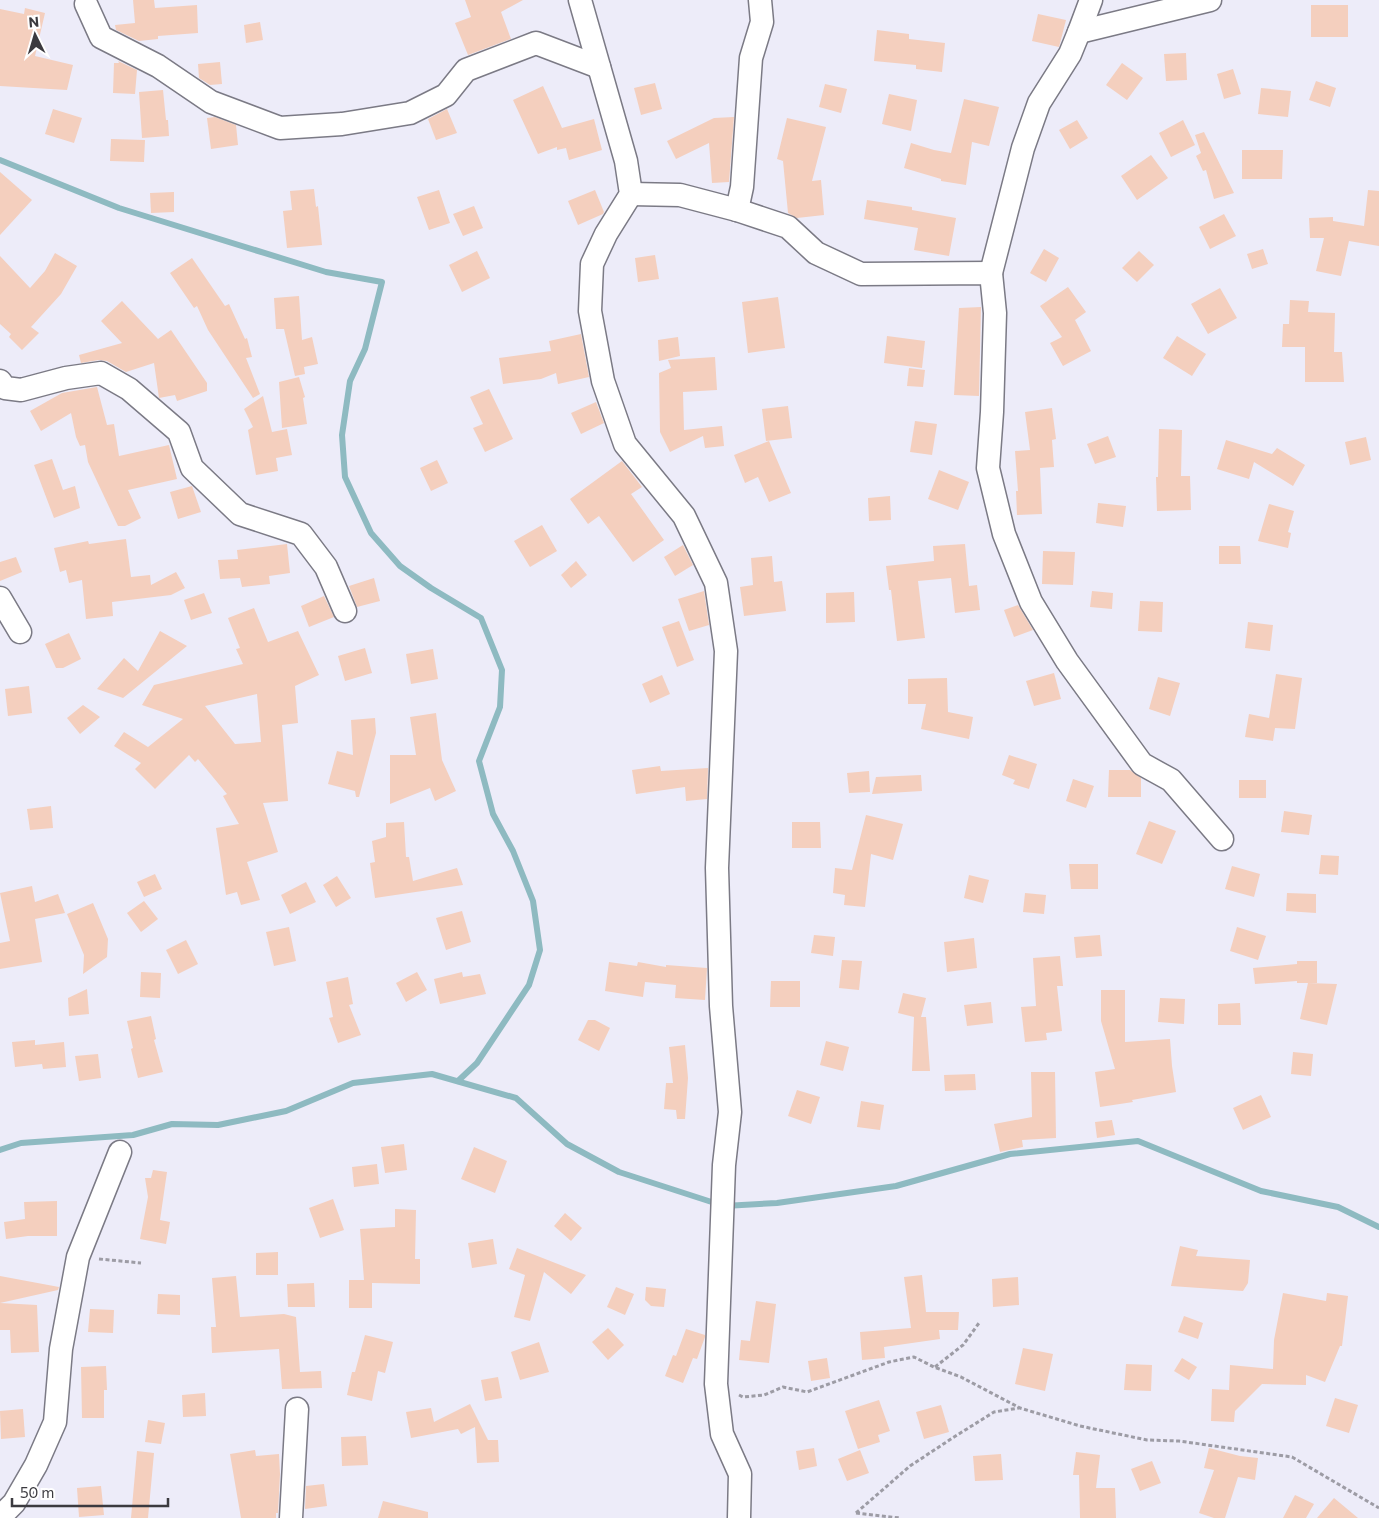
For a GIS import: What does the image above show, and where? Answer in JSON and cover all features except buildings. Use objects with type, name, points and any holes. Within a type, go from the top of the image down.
[{"type":"street","points":[[580,0],[626,162],[631,194],[606,234],[592,264],[590,311],[603,381],[625,444],[684,516],[716,583],[726,651],[717,868],[721,1006],[730,1112],[724,1165],[716,1384],[722,1434],[740,1474],[739,1518]]},
{"type":"street","points":[[737,210],[742,187],[752,58],[762,22],[760,0]]},
{"type":"street","points":[[1091,0],[1070,54],[1039,103],[1023,148],[991,273],[995,313],[988,468],[1004,534],[1030,602],[1067,661],[1142,764],[1171,780],[1222,840]]},
{"type":"street","points":[[1079,32],[1210,0]]},
{"type":"street","points":[[81,1],[101,37],[158,66],[211,102],[280,128],[342,124],[410,113],[446,96],[466,70],[536,43],[599,67]]},
{"type":"street","points":[[631,194],[680,194],[788,227],[816,253],[861,274],[991,273]]},
{"type":"street","points":[[0,381],[5,388],[21,390],[66,378],[101,373],[130,389],[179,432],[192,468],[240,514],[301,534],[326,567],[345,611]]},
{"type":"street","points":[[0,598],[20,632]]},
{"type":"street","points":[[0,1517],[14,1503],[36,1465],[55,1422],[61,1349],[78,1257],[120,1152]]},
{"type":"street","points":[[291,1518],[297,1409]]},
{"type":"path","points":[[78,1257],[141,1263]]},
{"type":"path","points":[[934,1367],[964,1345],[979,1323]]},
{"type":"path","points":[[716,1384],[743,1397],[764,1396],[783,1387],[807,1392],[889,1362],[914,1357],[961,1377],[1020,1408],[1080,1426],[1147,1440],[1179,1441],[1292,1457],[1379,1508]]},
{"type":"path","points":[[900,1518],[856,1513],[910,1466],[954,1437],[994,1412],[1020,1408]]},
{"type":"waterway","points":[[0,160],[119,208],[326,272],[382,282],[365,349],[350,381],[342,435],[345,477],[371,533],[400,566],[431,588],[481,618],[502,670],[500,707],[479,761],[493,814],[513,851],[533,901],[540,950],[529,985],[477,1063],[458,1081]]},
{"type":"waterway","points":[[0,1150],[21,1143],[133,1135],[172,1124],[218,1125],[286,1111],[353,1083],[432,1074],[516,1098],[567,1144],[619,1172],[724,1206],[777,1203],[896,1186],[1010,1154],[1138,1141],[1261,1191],[1338,1207],[1379,1227]]}]
